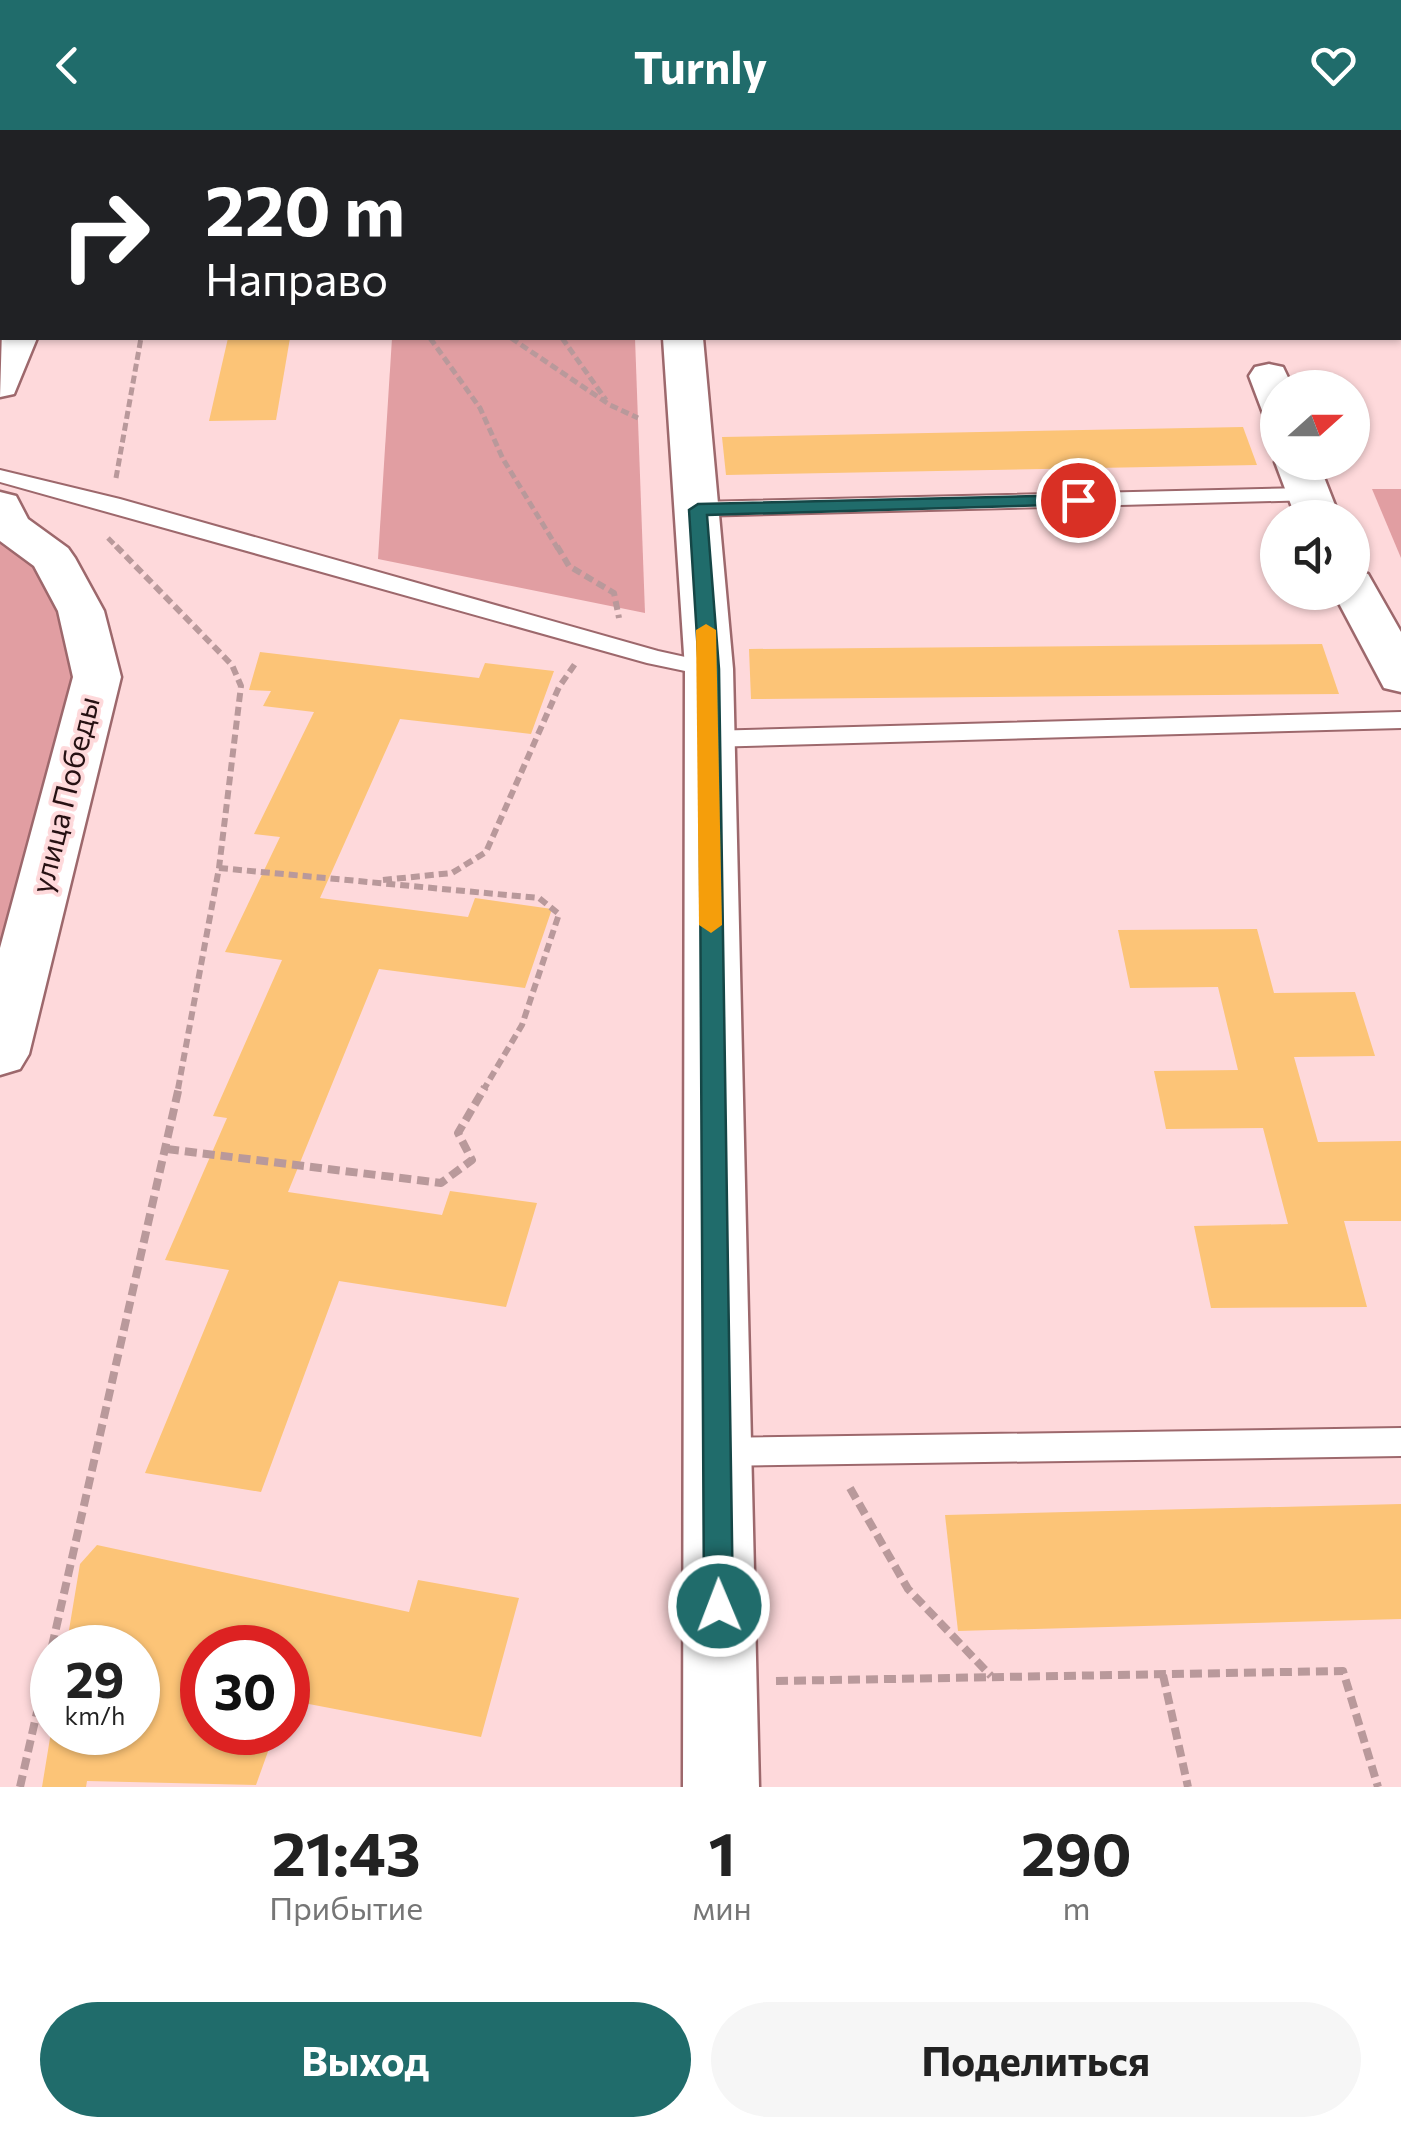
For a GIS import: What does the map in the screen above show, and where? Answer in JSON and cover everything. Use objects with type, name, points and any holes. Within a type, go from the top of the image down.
[{"type":"street","points":[[0,385],[17,340]]},
{"type":"street","points":[[684,340],[709,669],[721,1787]]},
{"type":"street","name":"улица Победы","points":[[0,1054],[97,676],[81,611],[52,558],[2,519]]},
{"type":"street","points":[[1366,610],[1401,676]]},
{"type":"lane","points":[[0,476],[112,504],[655,658],[709,669]]},
{"type":"lane","points":[[698,510],[1306,492]]},
{"type":"lane","points":[[708,739],[1401,720]]},
{"type":"lane","points":[[717,1452],[1401,1442]]},
{"type":"path","points":[[514,340],[610,404],[638,418]]},
{"type":"path","points":[[563,340],[610,404]]},
{"type":"path","points":[[20,1787],[167,1149],[219,868],[241,686]]},
{"type":"path","points":[[167,1149],[441,1183],[472,1160],[458,1133],[522,1024],[559,914],[539,898],[219,868]]},
{"type":"path","points":[[828,1450],[908,1589],[992,1677]]},
{"type":"path","points":[[720,1682],[1343,1672],[1378,1787]]},
{"type":"path","points":[[1163,1674],[1188,1787]]},
{"type":"shaded area","points":[[392,340],[635,340],[645,613],[378,559]]},
{"type":"shaded area","points":[[1372,489],[1401,489],[1401,558]]},
{"type":"shaded area","points":[[0,527],[52,558],[97,677],[0,1053]]},
{"type":"building","points":[[228,340],[290,340],[276,420],[209,421]]},
{"type":"building","points":[[1243,427],[1257,465],[726,475],[722,437]]},
{"type":"building","points":[[1322,644],[1339,694],[751,699],[749,649]]},
{"type":"building","points":[[260,652],[479,678],[485,663],[554,671],[531,734],[400,719],[320,898],[468,917],[475,898],[552,909],[525,988],[379,969],[288,1192],[442,1215],[450,1191],[537,1203],[506,1307],[339,1281],[261,1492],[145,1473],[229,1270],[165,1260],[227,1118],[213,1116],[282,960],[225,952],[280,837],[254,834],[314,712],[263,706],[271,691],[249,690]]},
{"type":"building","points":[[1257,929],[1274,993],[1355,992],[1375,1056],[1294,1057],[1318,1142],[1401,1141],[1401,1221],[1344,1221],[1367,1307],[1211,1308],[1194,1226],[1288,1224],[1263,1128],[1166,1129],[1154,1071],[1238,1070],[1218,987],[1130,988],[1118,930]]},
{"type":"building","points":[[1401,1504],[1401,1619],[958,1631],[945,1515]]},
{"type":"building","points":[[97,1545],[409,1612],[418,1580],[519,1598],[481,1737],[310,1704],[310,1625],[180,1625],[180,1755],[267,1755],[256,1785],[87,1781],[86,1787],[42,1787],[47,1755],[160,1755],[160,1625],[70,1625],[80,1564]]},
{"type":"slow traffic","points":[[706,630],[711,925]]},
{"type":"route","points":[[719,1606],[709,669],[698,510],[1078,500]]}]
